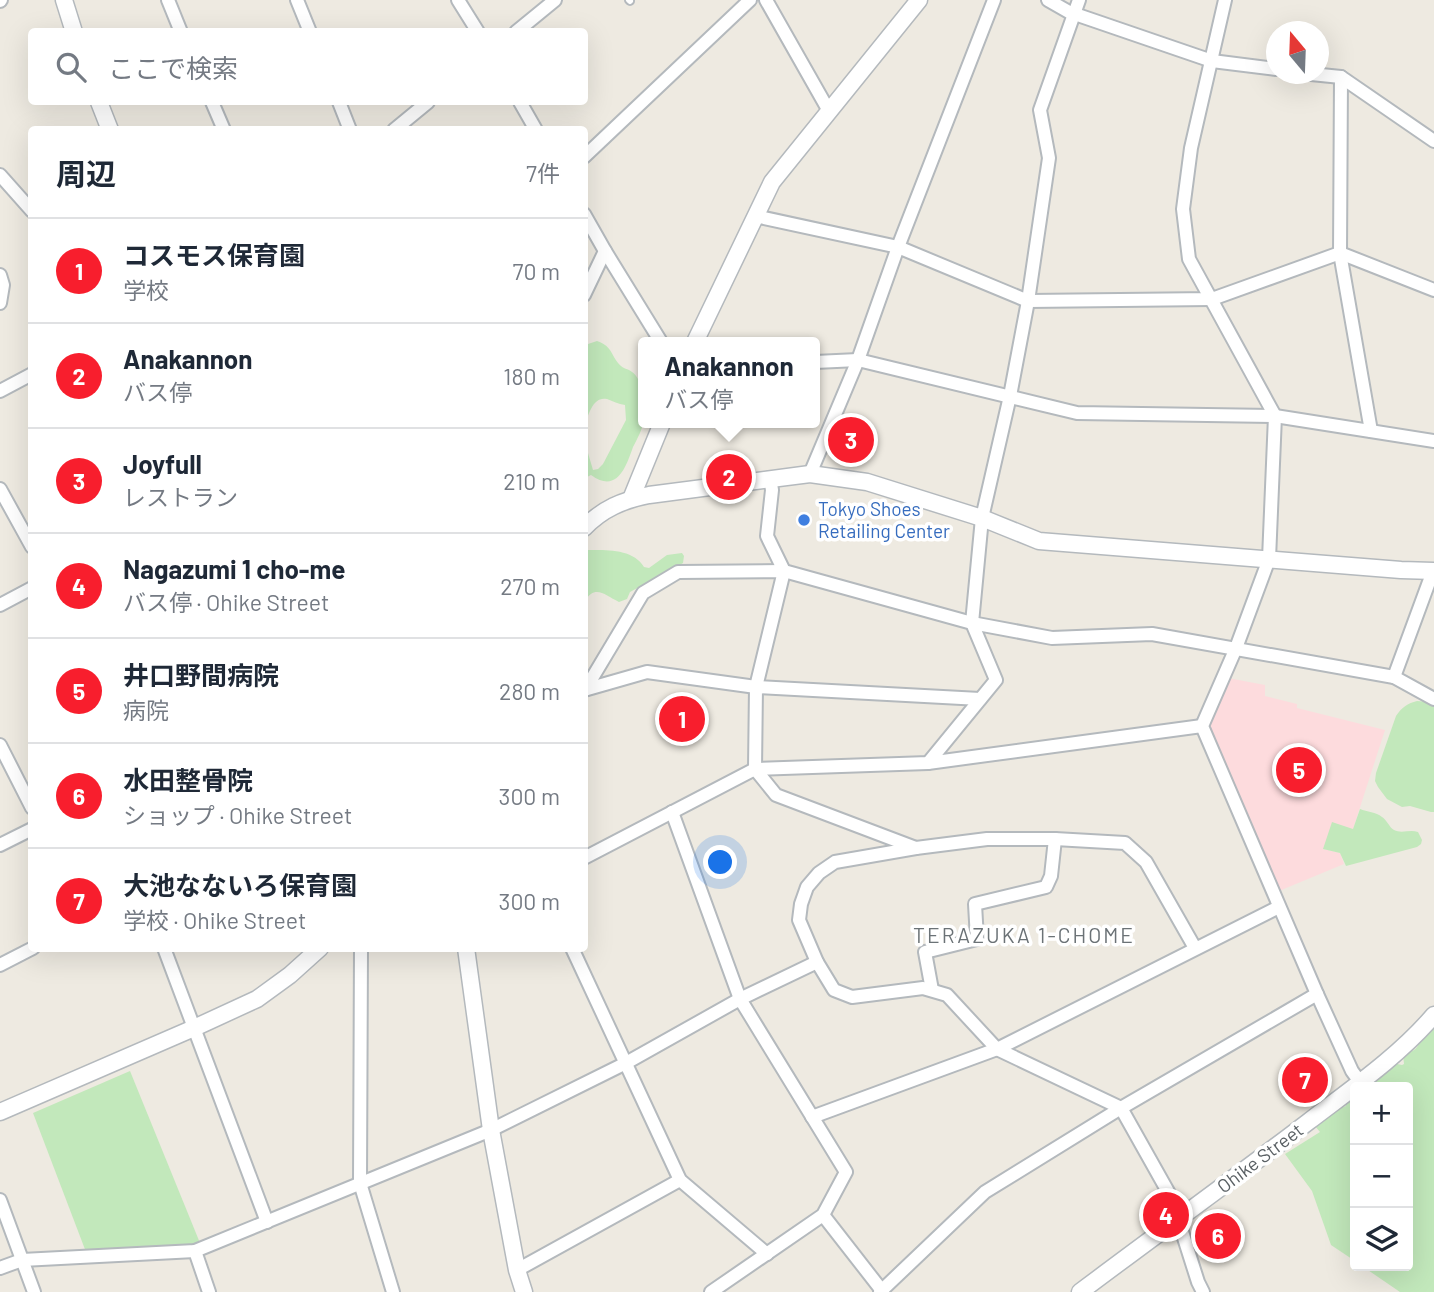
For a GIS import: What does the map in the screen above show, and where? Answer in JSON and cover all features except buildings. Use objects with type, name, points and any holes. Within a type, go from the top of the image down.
[{"type":"street","points":[[64,0],[73,28]]},
{"type":"street","points":[[168,0],[179,28]]},
{"type":"street","points":[[297,0],[308,28]]},
{"type":"street","points":[[458,0],[476,28]]},
{"type":"street","points":[[521,28],[555,0]]},
{"type":"street","points":[[588,153],[750,0]]},
{"type":"street","points":[[766,0],[829,111]]},
{"type":"street","points":[[697,337],[772,182],[919,0]]},
{"type":"street","points":[[810,474],[858,360],[898,247],[994,0]]},
{"type":"street","points":[[1048,0],[1074,13],[1212,61],[1266,68]]},
{"type":"street","points":[[928,763],[996,680],[972,623],[982,518],[1028,301],[1049,159],[1040,110],[1079,0]]},
{"type":"street","points":[[1225,0],[1191,148],[1183,209],[1189,258],[1275,416],[1269,559],[1236,648],[1202,726],[1317,994],[1352,1071],[1360,1082]]},
{"type":"street","points":[[1329,76],[1341,77],[1434,141]]},
{"type":"street","points":[[1341,77],[1340,253],[1371,431]]},
{"type":"street","points":[[100,105],[108,126]]},
{"type":"street","points":[[213,105],[222,126]]},
{"type":"street","points":[[340,105],[348,126]]},
{"type":"street","points":[[399,126],[424,105]]},
{"type":"street","points":[[522,105],[534,126]]},
{"type":"street","points":[[0,175],[28,206]]},
{"type":"street","points":[[755,216],[898,247],[1028,301],[1212,299],[1340,253],[1434,290]]},
{"type":"street","points":[[588,221],[658,337]]},
{"type":"street","points":[[588,287],[605,251]]},
{"type":"street","points":[[0,275],[3,285],[0,303]]},
{"type":"street","points":[[820,362],[858,360],[1077,413],[1275,416],[1434,441]]},
{"type":"street","points":[[0,391],[28,376]]},
{"type":"street","points":[[631,499],[660,428]]},
{"type":"street","points":[[588,524],[613,505],[631,499],[810,474],[867,482],[982,518],[1039,541],[1433,571],[1394,677]]},
{"type":"street","points":[[770,478],[772,489],[766,536],[784,571],[756,687],[755,769],[776,795],[916,848]]},
{"type":"street","points":[[0,489],[28,540]]},
{"type":"street","points":[[588,685],[643,593],[678,572],[784,571],[972,623],[1052,638],[1152,634],[1394,677],[1434,699]]},
{"type":"street","points":[[0,605],[28,590]]},
{"type":"street","points":[[588,689],[647,671],[756,687],[980,699]]},
{"type":"street","points":[[588,856],[755,769],[928,763],[1202,726]]},
{"type":"street","points":[[0,745],[28,800]]},
{"type":"street","points":[[672,812],[740,999],[846,1172],[823,1215],[711,1292]]},
{"type":"street","points":[[0,845],[28,831]]},
{"type":"street","points":[[1195,948],[1146,862],[1125,843],[987,839],[835,862],[819,873],[807,887],[799,920],[817,962],[834,990],[852,997],[923,988],[947,995],[997,1049],[1121,1108],[1171,1197],[1203,1292]]},
{"type":"street","points":[[932,990],[925,952],[977,939],[975,904],[1046,887],[1051,876],[1055,839]]},
{"type":"street","points":[[812,1117],[997,1049],[1279,907]]},
{"type":"street","points":[[0,965],[28,951]]},
{"type":"street","points":[[166,952],[267,1222]]},
{"type":"street","points":[[0,1112],[257,999],[316,952]]},
{"type":"street","points":[[361,952],[360,1183],[393,1292]]},
{"type":"street","points":[[467,952],[491,1130],[517,1270],[524,1292]]},
{"type":"street","points":[[574,952],[680,1180],[767,1254]]},
{"type":"street","points":[[0,1268],[22,1260],[195,1251],[491,1130],[626,1063],[740,999],[817,962]]},
{"type":"street","points":[[823,1215],[882,1292],[985,1192],[1121,1108],[1317,994]]},
{"type":"street","name":"Ohike Street","points":[[1360,1082],[1392,1057],[1434,1015]]},
{"type":"street","name":"Ohike Street","points":[[1080,1292],[1350,1090]]},
{"type":"street","points":[[517,1270],[680,1180]]},
{"type":"street","points":[[0,1200],[34,1292]]},
{"type":"street","points":[[195,1251],[209,1292]]},
{"type":"shaded area","points":[[1228,678],[1265,685],[1265,696],[1297,704],[1297,708],[1385,730],[1353,829],[1323,849],[1340,853],[1344,864],[1279,891],[1208,730],[1208,721]]},
{"type":"green space","points":[[597,341],[606,346],[618,363],[638,379],[638,428],[642,428],[623,470],[614,480],[588,476],[588,453],[593,470],[598,469],[626,420],[625,405],[607,399],[598,400],[588,417],[588,344]]},
{"type":"green space","points":[[588,550],[626,553],[649,568],[667,555],[682,553],[684,556],[683,563],[630,592],[627,599],[619,602],[596,592],[589,596]]},
{"type":"green space","points":[[1417,701],[1434,704],[1434,812],[1410,806],[1402,807],[1387,799],[1375,781],[1396,716],[1405,706]]},
{"type":"green space","points":[[1360,809],[1380,815],[1394,830],[1418,832],[1421,844],[1346,866],[1340,853],[1323,849],[1332,822],[1353,829]]},
{"type":"green space","points":[[1434,1028],[1434,1292],[1400,1292],[1369,1271],[1413,1271],[1413,1082],[1373,1082],[1378,1075],[1390,1071],[1393,1063],[1404,1064],[1403,1054],[1416,1049],[1419,1041]]},
{"type":"green space","points":[[130,1071],[200,1243],[192,1249],[86,1252],[33,1113]]},
{"type":"green space","points":[[1350,1099],[1350,1258],[1331,1245],[1312,1191],[1285,1154],[1320,1132],[1315,1126],[1325,1120],[1332,1111],[1346,1106]]},
{"type":"place","name":"Joyfull","points":[[851,440]]},
{"type":"place","name":"Anakannon","points":[[729,477]]},
{"type":"place","name":"Tokyo Shoes Retailing Center","points":[[804,520]]},
{"type":"place","name":"コスモス保育園","points":[[682,719]]},
{"type":"place","name":"井口野間病院","points":[[1299,770]]},
{"type":"place","name":"大池なないろ保育園","points":[[1305,1080]]},
{"type":"place","name":"Nagazumi 1 cho-me","points":[[1166,1215]]},
{"type":"place","name":"水田整骨院","points":[[1218,1236]]},
{"type":"district","name":"TERAZUKA 1-CHOME","points":[[1024,936]]}]
